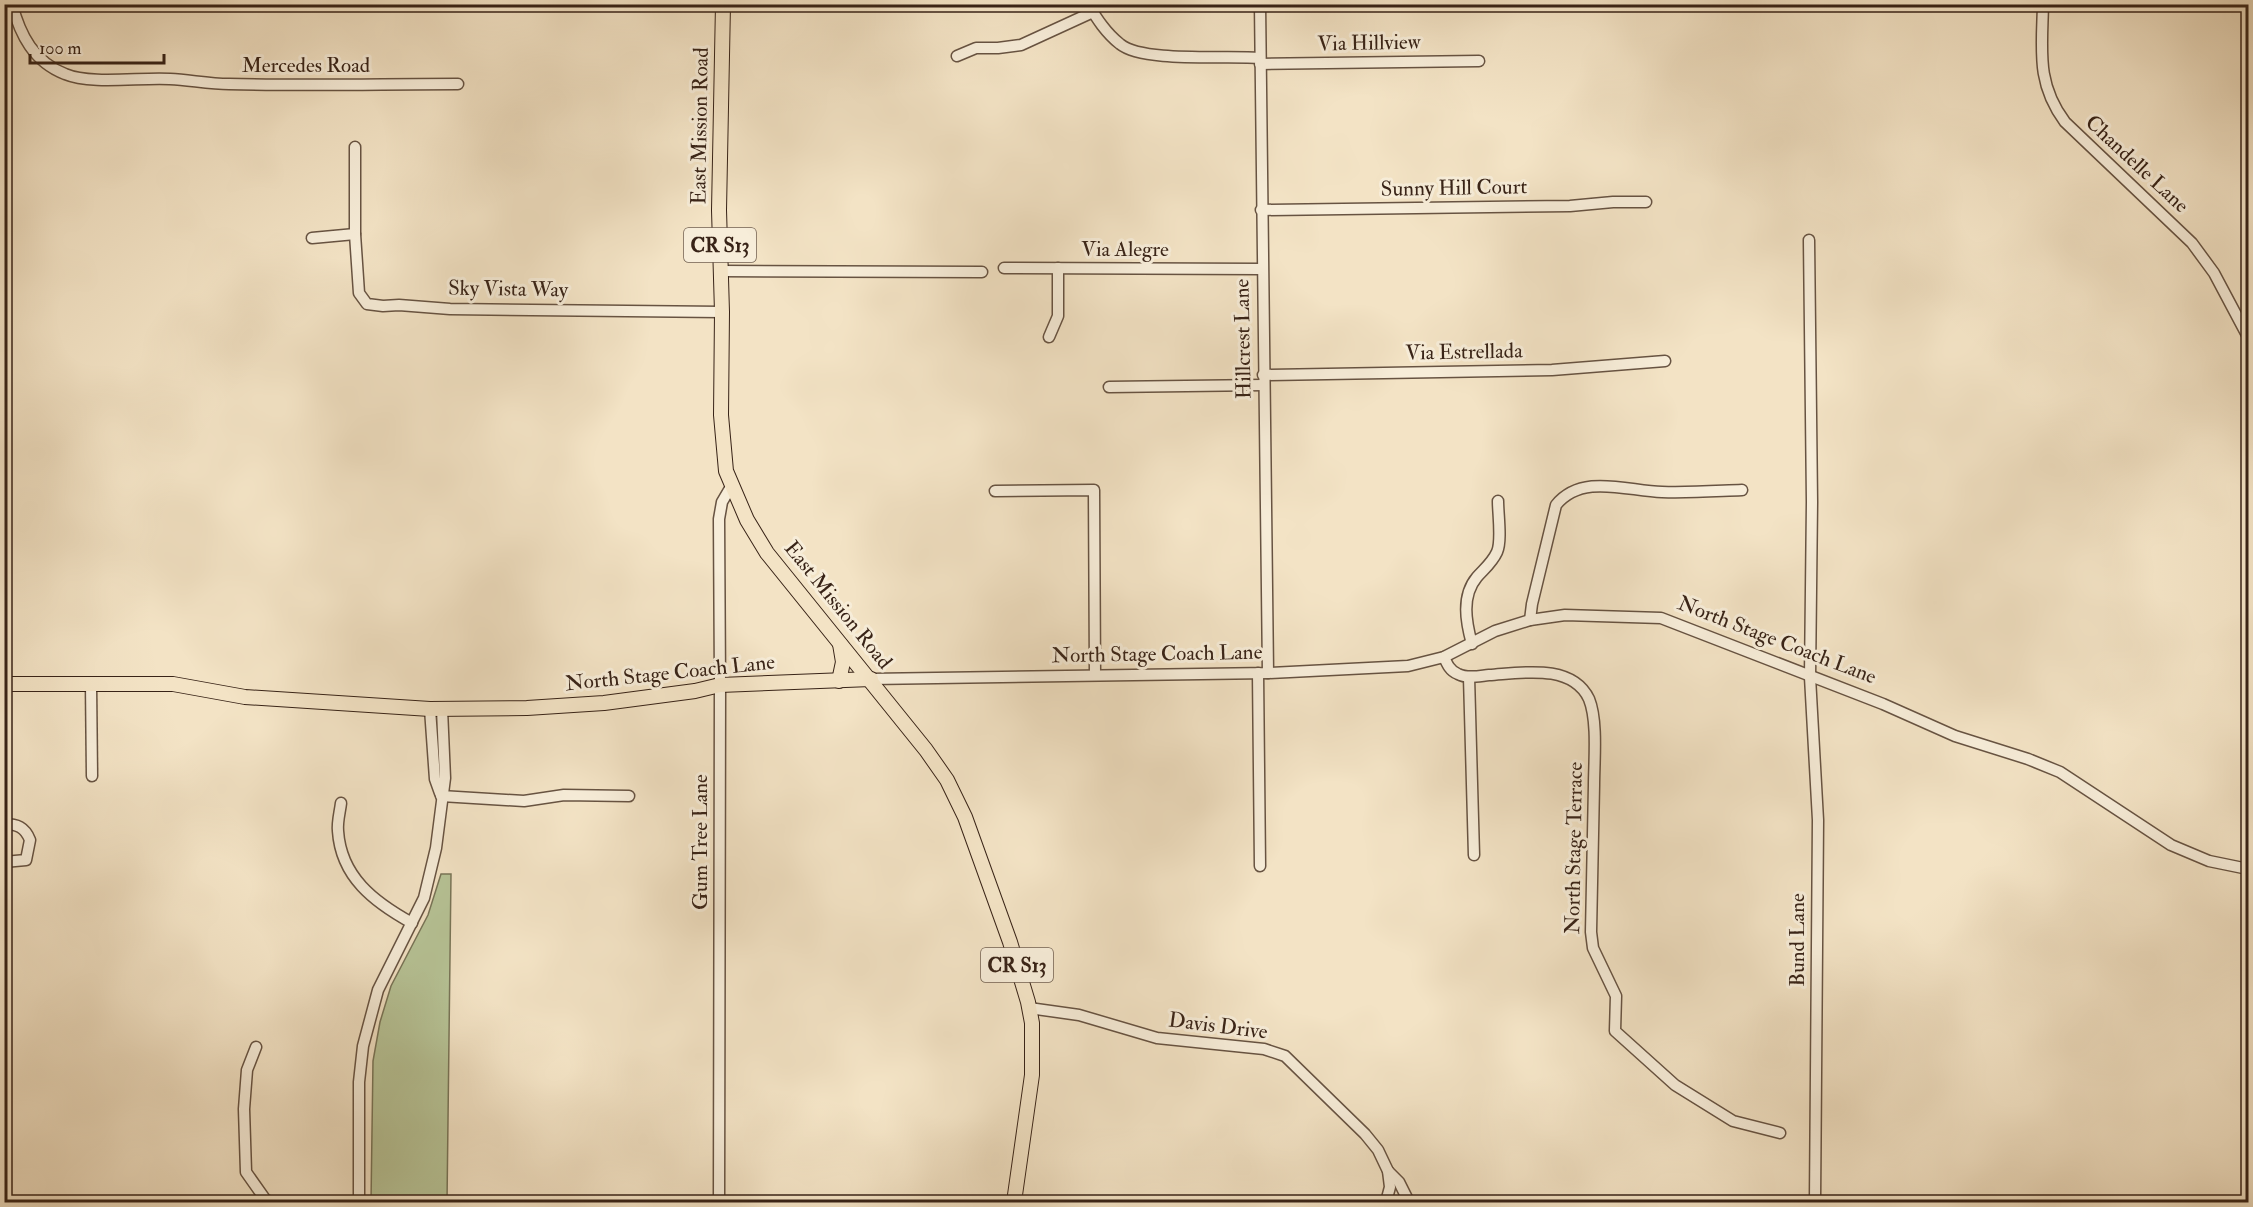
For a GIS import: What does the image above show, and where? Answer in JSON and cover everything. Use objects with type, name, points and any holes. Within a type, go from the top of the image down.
[{"type":"main road","name":"East Mission Road","points":[[723,4],[720,100],[721,415],[726,471],[747,520],[768,553],[926,750],[947,780],[965,817],[1010,942],[1029,1008],[1032,1075],[1014,1203]]},
{"type":"main road","points":[[839,641],[843,662],[839,681]]},
{"type":"main road","name":"North Stage Coach Lane","points":[[4,684],[173,684],[245,697],[436,709],[527,708],[604,703],[695,691],[720,685],[870,680]]},
{"type":"street","name":"Mercedes Road","points":[[12,4],[19,29],[34,53],[66,75],[89,79],[170,79],[227,84],[458,84]]},
{"type":"street","name":"Hillcrest Lane","points":[[1260,4],[1263,380],[1263,673],[1260,866]]},
{"type":"street","name":"Chandelle Lane","points":[[2043,4],[2042,64],[2045,86],[2056,111],[2192,243],[2214,273],[2248,337]]},
{"type":"street","points":[[957,56],[976,48],[1021,45],[1091,8]]},
{"type":"street","name":"Via Hillview","points":[[1091,8],[1099,23],[1121,46],[1150,55],[1260,61],[1479,61]]},
{"type":"street","name":"Sky Vista Way","points":[[355,147],[355,234],[359,293],[367,304],[450,309],[722,312]]},
{"type":"street","name":"Sunny Hill Court","points":[[1261,210],[1570,206],[1646,202]]},
{"type":"street","points":[[312,238],[355,234]]},
{"type":"street","name":"Bund Lane","points":[[1809,240],[1812,502],[1810,677],[1818,820],[1815,1203]]},
{"type":"street","points":[[1004,268],[1058,268]]},
{"type":"street","name":"Via Alegre","points":[[1049,337],[1058,316],[1058,268],[1262,269]]},
{"type":"street","points":[[721,271],[982,272]]},
{"type":"street","name":"Via Estrellada","points":[[1109,387],[1552,370],[1665,361]]},
{"type":"street","name":"Gum Tree Lane","points":[[719,1203],[719,519],[722,502],[732,485]]},
{"type":"street","points":[[1530,620],[1556,506],[1564,496],[1585,487],[1603,486],[1662,492],[1742,490]]},
{"type":"street","points":[[995,491],[1094,490],[1095,675]]},
{"type":"street","points":[[1472,644],[1467,617],[1468,590],[1491,564],[1498,550],[1498,501]]},
{"type":"street","name":"North Stage Coach Lane","points":[[870,680],[1263,673],[1408,666],[1443,657],[1495,632],[1530,620],[1565,615],[1661,618],[1883,704],[1955,736],[2028,759],[2060,772],[2171,845],[2209,861],[2248,869]]},
{"type":"street","points":[[1443,657],[1450,669],[1457,674],[1469,677],[1474,855]]},
{"type":"street","name":"North Stage Terrace","points":[[1469,677],[1514,673],[1557,673],[1582,690],[1589,700],[1595,735],[1591,932],[1593,948],[1616,996],[1615,1031],[1675,1085],[1733,1120],[1780,1133]]},
{"type":"street","points":[[91,684],[92,776]]},
{"type":"street","points":[[358,1203],[359,1082],[363,1046],[378,990],[424,898],[436,848],[441,796],[435,779],[436,709]]},
{"type":"street","points":[[441,796],[524,801],[564,795],[629,796]]},
{"type":"street","points":[[341,803],[338,830],[344,863],[365,892],[411,923]]},
{"type":"street","points":[[4,824],[15,824],[22,828],[30,840],[26,860],[4,862]]},
{"type":"street","name":"Davis Drive","points":[[1029,1008],[1079,1015],[1157,1038],[1264,1049],[1285,1056],[1365,1134],[1378,1150],[1388,1171],[1400,1182],[1409,1203]]},
{"type":"street","points":[[255,1047],[248,1070],[244,1108],[246,1172],[270,1203]]},
{"type":"street","points":[[1386,1203],[1390,1187],[1388,1171]]},
{"type":"green space","points":[[441,874],[451,874],[447,1202],[371,1202],[373,1061],[380,1022],[391,986],[428,915]]}]
